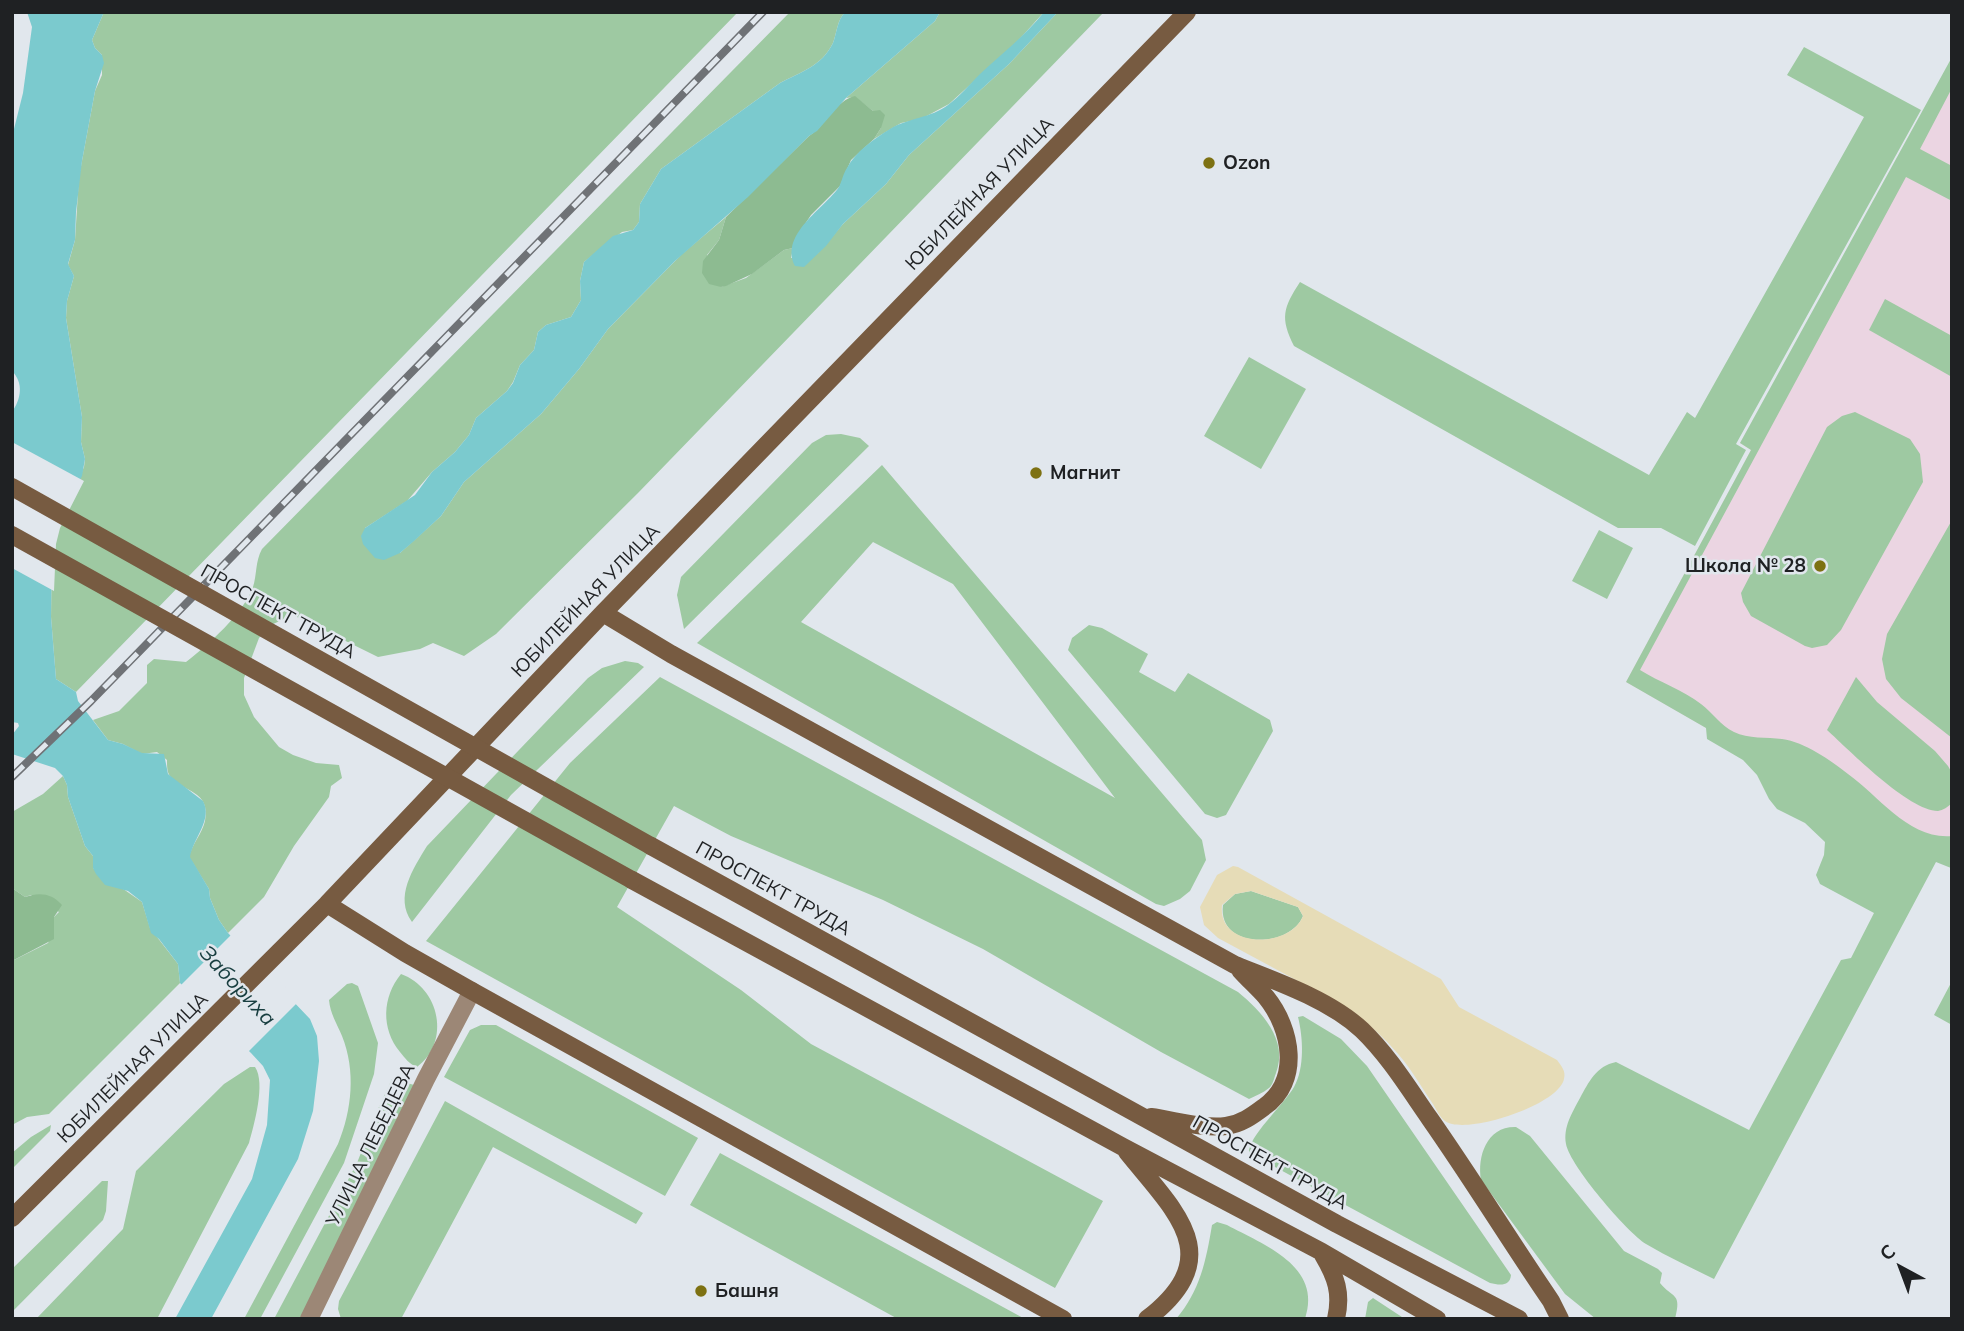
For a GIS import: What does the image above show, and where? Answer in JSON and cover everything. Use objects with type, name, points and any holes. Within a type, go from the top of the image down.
[{"type":"main road","name":"ЮБИЛЕЙНАЯ УЛИЦА","points":[[12,1218],[327,904],[603,613],[1187,12]]},
{"type":"main road","name":"ПРОСПЕКТ ТРУДА","points":[[12,487],[1139,1115],[1337,1224],[1519,1319]]},
{"type":"main road","points":[[12,535],[632,880],[1322,1252],[1437,1319]]},
{"type":"main road","points":[[603,613],[671,654],[1235,965],[1278,981],[1341,1015],[1361,1029],[1383,1053],[1442,1135],[1551,1301],[1560,1319]]},
{"type":"main road","points":[[327,904],[472,991],[1063,1319]]},
{"type":"main road","points":[[1139,1115],[1225,1126],[1246,1120],[1274,1100],[1279,1093],[1288,1068],[1286,1035],[1267,999],[1235,965]]},
{"type":"main road","points":[[1123,1147],[1182,1222],[1191,1245],[1189,1266],[1179,1288],[1147,1319]]},
{"type":"main road","points":[[1322,1252],[1339,1287],[1336,1319]]},
{"type":"street","name":"УЛИЦА ЛЕБЕДЕВА","points":[[309,1319],[472,991]]},
{"type":"shaded area","name":"Школа № 28","points":[[1952,68],[1951,868],[1626,682],[1751,450],[1740,443]]},
{"type":"green space","points":[[104,12],[738,12],[76,692],[56,679],[51,617],[52,544],[85,459],[81,442],[82,417],[66,318],[67,301],[74,276],[68,265],[75,240],[79,177],[95,91],[102,75],[102,55],[92,40]]},
{"type":"green space","points":[[790,12],[845,12],[833,43],[817,63],[780,83],[661,169],[640,204],[639,222],[633,230],[622,232],[584,262],[580,281],[581,300],[571,317],[546,325],[538,332],[534,350],[520,365],[507,391],[476,418],[469,435],[455,452],[432,472],[407,501],[365,528],[400,553],[441,516],[464,482],[541,414],[608,329],[682,254],[726,217],[719,240],[707,255],[721,287],[746,278],[784,250],[793,248],[791,258],[818,253],[843,224],[886,184],[909,155],[1009,64],[1058,12],[1104,12],[638,493],[496,634],[464,656],[433,643],[420,649],[378,657],[293,615],[271,625],[259,638],[244,678],[244,695],[254,717],[279,747],[316,763],[339,765],[342,778],[331,786],[329,797],[294,846],[264,897],[228,933],[219,920],[209,889],[189,857],[205,821],[204,803],[195,793],[175,782],[168,771],[167,760],[157,752],[142,754],[108,740],[93,720],[119,711],[147,683],[147,665],[154,659],[186,662],[224,628],[242,607],[253,587],[262,549]]},
{"type":"green space","points":[[940,12],[1044,12],[1016,43],[949,104],[921,119],[901,123],[874,139],[881,128],[873,111],[855,97],[846,98],[935,21]]},
{"type":"green space","points":[[1804,47],[1921,110],[1736,444],[1746,450],[1695,546],[1661,528],[1618,528],[1294,346],[1285,313],[1300,282],[1649,475],[1687,412],[1695,418],[1864,117],[1787,75]]},
{"type":"green space","points":[[1952,57],[1952,88],[1920,149],[1952,166],[1952,201],[1906,177],[1640,670],[1694,699],[1734,732],[1751,737],[1782,739],[1808,748],[1860,783],[1908,824],[1936,835],[1952,836],[1951,868],[1936,862],[1714,1279],[1646,1244],[1613,1213],[1570,1154],[1565,1138],[1571,1115],[1594,1076],[1603,1067],[1616,1062],[1749,1130],[1841,960],[1851,958],[1874,913],[1820,884],[1816,875],[1824,855],[1825,842],[1805,823],[1777,809],[1757,775],[1743,760],[1707,739],[1706,728],[1626,682],[1751,450],[1740,443]]},
{"type":"green space","points":[[855,96],[873,111],[880,110],[885,115],[881,128],[874,139],[851,160],[840,186],[811,215],[793,248],[784,250],[752,274],[726,286],[709,284],[702,273],[703,261],[719,240],[726,217],[842,102]]},
{"type":"green space","points":[[1885,299],[1952,336],[1952,377],[1869,330]]},
{"type":"green space","points":[[1249,357],[1306,389],[1261,469],[1204,436]]},
{"type":"green space","points":[[1855,412],[1910,439],[1920,454],[1923,482],[1841,630],[1827,645],[1812,648],[1751,616],[1741,593],[1827,427],[1842,416]]},
{"type":"green space","points":[[841,434],[860,438],[869,446],[684,629],[677,595],[681,577],[812,443],[826,435]]},
{"type":"green space","points":[[882,465],[1202,840],[1206,860],[1190,891],[1164,906],[1156,904],[697,643]],"holes":[[[873,542],[953,584],[1115,798],[801,622]]]},
{"type":"green space","points":[[1952,520],[1952,738],[1901,698],[1886,679],[1882,659],[1887,634]]},
{"type":"green space","points":[[1599,530],[1633,548],[1607,599],[1572,581]]},
{"type":"green space","points":[[1089,625],[1102,628],[1148,654],[1139,672],[1175,692],[1188,673],[1270,720],[1273,731],[1226,815],[1217,818],[1205,814],[1068,650],[1072,638]]},
{"type":"green space","points":[[625,661],[644,667],[511,795],[412,922],[407,912],[405,893],[411,874],[427,846],[588,678],[602,668]]},
{"type":"green space","points":[[660,677],[1238,992],[1264,1017],[1276,1038],[1279,1061],[1269,1088],[1249,1099],[1161,1052],[983,949],[883,900],[731,836],[674,806],[617,907],[741,990],[811,1044],[1103,1201],[1055,1288],[426,941],[570,763]]},
{"type":"green space","points":[[1856,677],[1877,702],[1935,751],[1948,766],[1952,773],[1952,803],[1947,807],[1938,811],[1926,808],[1896,791],[1827,730]]},
{"type":"green space","points":[[63,776],[85,846],[93,856],[93,868],[142,902],[150,928],[178,964],[180,983],[49,1114],[27,1117],[12,1125],[12,961],[48,943],[54,932],[54,917],[59,912],[31,895],[25,897],[12,888],[12,812],[43,794]]},
{"type":"green space","points":[[12,888],[25,897],[35,894],[50,896],[62,905],[54,917],[54,939],[12,961]]},
{"type":"green space","points":[[1251,891],[1298,907],[1303,916],[1296,927],[1284,935],[1256,940],[1242,937],[1231,930],[1224,920],[1223,905],[1235,894]]},
{"type":"green space","points":[[401,974],[425,991],[436,1016],[434,1044],[428,1056],[417,1067],[409,1063],[400,1052],[389,1033],[387,1023],[387,1003]]},
{"type":"green space","points":[[1952,981],[1952,1025],[1934,1015]]},
{"type":"green space","points":[[347,984],[358,986],[378,1043],[374,1074],[344,1163],[260,1319],[244,1319],[343,1131],[351,1077],[346,1049],[329,1000]]},
{"type":"green space","points":[[1303,1016],[1341,1039],[1367,1066],[1511,1275],[1509,1282],[1500,1285],[1490,1283],[1249,1153],[1254,1139],[1298,1079],[1302,1052],[1298,1017]]},
{"type":"green space","points":[[481,1025],[496,1025],[698,1138],[665,1196],[444,1077],[470,1030]]},
{"type":"green space","points":[[250,1067],[255,1067],[258,1074],[259,1093],[249,1143],[157,1319],[36,1319],[123,1229],[136,1171],[224,1084]]},
{"type":"green space","points":[[392,1079],[418,1086],[422,1092],[300,1319],[274,1319],[357,1163]]},
{"type":"green space","points":[[445,1101],[643,1213],[636,1224],[493,1147],[401,1319],[341,1319],[339,1301]]},
{"type":"green space","points":[[51,1125],[50,1131],[12,1169],[12,1153]]},
{"type":"green space","points":[[1516,1127],[1530,1136],[1624,1251],[1662,1273],[1660,1283],[1677,1300],[1675,1319],[1596,1319],[1565,1294],[1481,1180],[1481,1161],[1486,1144],[1498,1131]]},
{"type":"green space","points":[[720,1153],[1025,1319],[898,1319],[690,1205]]},
{"type":"green space","points":[[102,1181],[108,1181],[103,1220],[12,1312],[12,1269]]},
{"type":"green space","points":[[1217,1222],[1273,1250],[1298,1271],[1306,1285],[1308,1301],[1305,1319],[1176,1319],[1191,1298],[1204,1263],[1212,1225]]},
{"type":"green space","points":[[1373,1298],[1405,1319],[1365,1319],[1368,1302]]},
{"type":"sand","points":[[1233,866],[1238,867],[1441,979],[1459,1007],[1557,1060],[1564,1074],[1558,1089],[1529,1108],[1490,1121],[1456,1125],[1445,1121],[1404,1061],[1387,1042],[1348,1008],[1218,938],[1204,925],[1200,907],[1217,875]],"holes":[[[1251,891],[1298,907],[1303,916],[1296,927],[1270,939],[1256,939],[1242,937],[1231,930],[1224,919],[1222,905],[1235,894]]]},
{"type":"water","name":"Забориха","points":[[27,12],[104,12],[92,40],[104,63],[95,91],[82,161],[75,240],[68,264],[74,276],[67,301],[66,318],[82,417],[81,442],[85,459],[82,476],[52,544],[51,617],[56,679],[76,692],[78,701],[108,740],[142,753],[164,754],[168,774],[203,801],[206,815],[190,857],[209,889],[219,920],[228,933],[310,1019],[317,1036],[319,1061],[313,1111],[298,1159],[211,1319],[175,1319],[252,1179],[267,1125],[270,1080],[263,1066],[251,1053],[180,983],[178,964],[151,933],[142,902],[128,891],[105,885],[96,874],[93,856],[85,846],[63,776],[55,768],[12,754],[12,735],[19,726],[18,723],[12,722],[12,412],[20,386],[12,371],[12,137],[23,93],[32,27]]},
{"type":"water","points":[[845,12],[940,12],[935,21],[846,98],[817,131],[748,197],[675,261],[608,329],[541,414],[464,482],[441,516],[400,553],[384,560],[375,558],[363,544],[361,536],[365,528],[415,495],[432,472],[455,452],[469,435],[476,418],[513,383],[520,365],[534,350],[538,332],[546,325],[571,317],[581,300],[580,281],[584,262],[613,236],[633,230],[639,222],[640,204],[661,169],[780,83],[817,63],[833,43]]},
{"type":"water","points":[[1044,12],[1058,12],[1009,64],[909,155],[886,184],[843,224],[826,246],[804,267],[795,266],[792,254],[798,232],[839,187],[846,170],[860,151],[897,125],[934,113],[948,105]]},
{"type":"pier","points":[[12,442],[84,481],[60,528],[56,544],[54,591],[12,568]]},
{"type":"pier","points":[[233,933],[299,1001],[247,1053],[179,987]]},
{"type":"railway","points":[[12,777],[91,701],[763,12]]},
{"type":"place","name":"Ozon","points":[[1209,163]]},
{"type":"place","name":"Магнит","points":[[1036,473]]},
{"type":"place","name":"Школа № 28","points":[[1820,566]]},
{"type":"place","name":"Башня","points":[[701,1291]]}]
